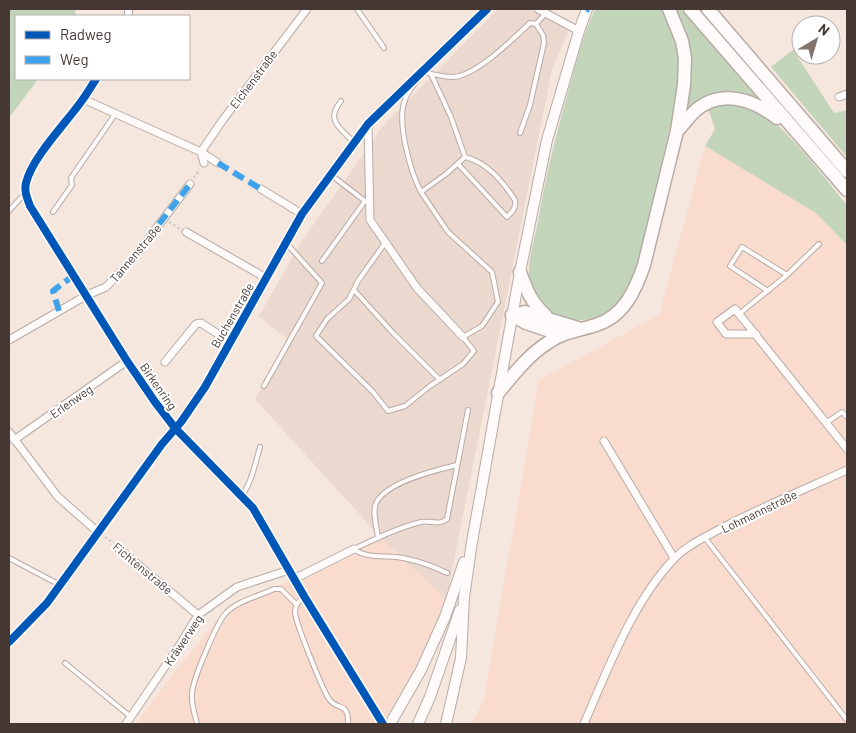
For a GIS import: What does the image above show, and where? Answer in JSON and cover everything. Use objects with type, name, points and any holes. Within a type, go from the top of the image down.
[{"type":"highway","points":[[498,393],[521,365],[550,341],[562,335],[608,320],[620,311],[637,285],[644,265],[677,131],[684,85],[685,58],[682,41],[669,9]]},
{"type":"highway","points":[[690,9],[847,190]]},
{"type":"highway","points":[[708,9],[847,171]]},
{"type":"highway","points":[[677,131],[697,110],[713,101],[728,98],[748,101],[766,109],[796,133]]},
{"type":"highway","points":[[520,272],[534,305],[547,318]]},
{"type":"highway","points":[[512,315],[525,312],[581,329]]},
{"type":"highway","points":[[512,315],[526,324],[562,335]]},
{"type":"main road","points":[[446,724],[461,658],[464,597],[472,542],[520,272],[548,140],[587,9]]},
{"type":"main road","points":[[390,724],[421,670],[445,617],[472,542]]},
{"type":"main road","points":[[418,724],[430,697],[464,597]]},
{"type":"street","name":"Eichenstraße","points":[[201,152],[306,9]]},
{"type":"street","name":"Buchenstraße","points":[[9,642],[47,603],[205,387],[302,214],[368,124],[487,9]]},
{"type":"street","points":[[538,9],[579,31]]},
{"type":"street","points":[[25,193],[26,183],[31,170],[95,80]]},
{"type":"street","points":[[839,97],[847,94]]},
{"type":"street","points":[[83,99],[201,152],[218,163]]},
{"type":"street","points":[[368,124],[370,220],[417,288],[463,337]]},
{"type":"street","points":[[201,152],[204,164]]},
{"type":"street","name":"Tannenstraße","points":[[9,340],[86,295],[106,287],[133,259],[190,184]]},
{"type":"street","points":[[261,189],[302,214]]},
{"type":"street","name":"Birkenring","points":[[25,193],[34,214],[127,361],[175,428],[252,508],[383,724]]},
{"type":"street","points":[[186,232],[266,278]]},
{"type":"street","points":[[756,334],[726,334],[717,322],[735,309],[756,334],[847,449]]},
{"type":"street","name":"Buchenstraße","points":[[165,362],[196,324],[201,323],[230,342]]},
{"type":"street","name":"Erlenweg","points":[[14,440],[127,361]]},
{"type":"street","points":[[9,432],[58,497],[99,532]]},
{"type":"street","points":[[604,441],[674,558]]},
{"type":"street","name":"Lohmannstraße","points":[[584,724],[619,645],[644,596],[674,558],[687,548],[734,522],[847,470]]},
{"type":"street","name":"Fichtenstraße","points":[[118,548],[198,615]]},
{"type":"street","points":[[294,579],[354,548]]},
{"type":"street","name":"Kräwerweg","points":[[126,724],[180,646],[198,615],[237,587],[289,570]]},
{"type":"lane","points":[[357,9],[384,48]]},
{"type":"lane","points":[[386,242],[358,281],[349,300],[327,319],[316,336],[373,392],[388,411],[405,406],[463,364],[474,351],[463,337],[482,326],[498,302],[492,272],[448,232],[413,177],[402,127],[404,101],[422,72],[454,77],[474,70],[530,24],[536,24],[546,14]]},
{"type":"lane","points":[[520,133],[530,105],[544,43],[543,35],[536,24]]},
{"type":"lane","points":[[431,74],[451,116],[465,157]]},
{"type":"lane","points":[[341,101],[334,110],[334,120],[354,143]]},
{"type":"lane","points":[[53,212],[72,185],[71,178],[116,113]]},
{"type":"lane","points":[[421,192],[465,157]]},
{"type":"lane","points":[[458,164],[507,217],[516,206],[516,200],[483,164],[475,159],[465,157]]},
{"type":"lane","points":[[322,261],[365,201],[330,175]]},
{"type":"lane","points":[[9,211],[25,193]]},
{"type":"lane","points":[[264,386],[322,283],[286,243]]},
{"type":"lane","points":[[739,314],[787,275],[819,244]]},
{"type":"lane","points":[[768,291],[730,266],[742,247],[787,275]]},
{"type":"lane","points":[[354,290],[440,380]]},
{"type":"lane","points":[[447,572],[431,565],[403,558],[359,553],[354,548],[396,530],[424,522],[444,522],[447,518],[468,410]]},
{"type":"lane","points":[[826,423],[842,412],[846,416]]},
{"type":"lane","points":[[241,497],[247,488],[260,447]]},
{"type":"lane","points":[[378,538],[375,509],[376,502],[382,495],[401,483],[421,474],[457,465]]},
{"type":"lane","points":[[705,538],[847,720]]},
{"type":"lane","points":[[9,558],[60,586]]},
{"type":"lane","points":[[197,724],[192,706],[192,692],[222,618],[233,608],[274,589],[281,589],[287,593],[296,604]]},
{"type":"lane","points":[[304,596],[296,604],[295,613],[298,628],[329,700],[347,712],[348,724]]},
{"type":"lane","points":[[65,663],[131,717]]},
{"type":"path","points":[[190,184],[204,164]]},
{"type":"path","points":[[163,219],[186,232]]},
{"type":"shaded area","points":[[498,9],[528,9],[569,29],[552,69],[446,600],[382,539],[255,399],[289,341],[259,316],[302,241],[383,126]]},
{"type":"shaded area","points":[[705,146],[816,213],[847,245],[847,724],[472,724],[484,699],[539,380],[659,315]]},
{"type":"shaded area","points":[[382,539],[446,600],[414,670],[382,724],[136,724],[175,671],[226,609]]},
{"type":"green space","points":[[9,9],[75,9],[76,15],[15,15],[15,80],[37,80],[9,118]]},
{"type":"green space","points":[[595,9],[663,9],[678,43],[681,63],[673,114],[634,277],[623,297],[611,309],[585,320],[572,320],[548,310],[539,300],[532,288],[529,268],[556,136],[581,46]]},
{"type":"green space","points":[[672,9],[681,9],[760,98],[758,100],[727,94],[684,117],[688,85]]},
{"type":"green space","points":[[791,52],[791,65],[803,65],[834,113],[847,110],[847,157],[771,67]]},
{"type":"green space","points":[[727,103],[745,104],[760,111],[787,134],[814,164],[847,205],[847,245],[816,213],[705,146],[715,129],[708,108]]},
{"type":"marked path","points":[[218,163],[261,189]]},
{"type":"marked path","points":[[159,224],[190,184]]},
{"type":"marked path","points":[[59,311],[53,291],[74,275]]},
{"type":"cycle path","points":[[9,642],[47,603],[162,444],[181,422],[205,387],[302,214],[368,124],[487,9]]},
{"type":"cycle path","points":[[95,80],[35,162],[25,189],[30,206],[127,361],[155,402],[175,428],[253,508],[304,596],[383,724]]}]
